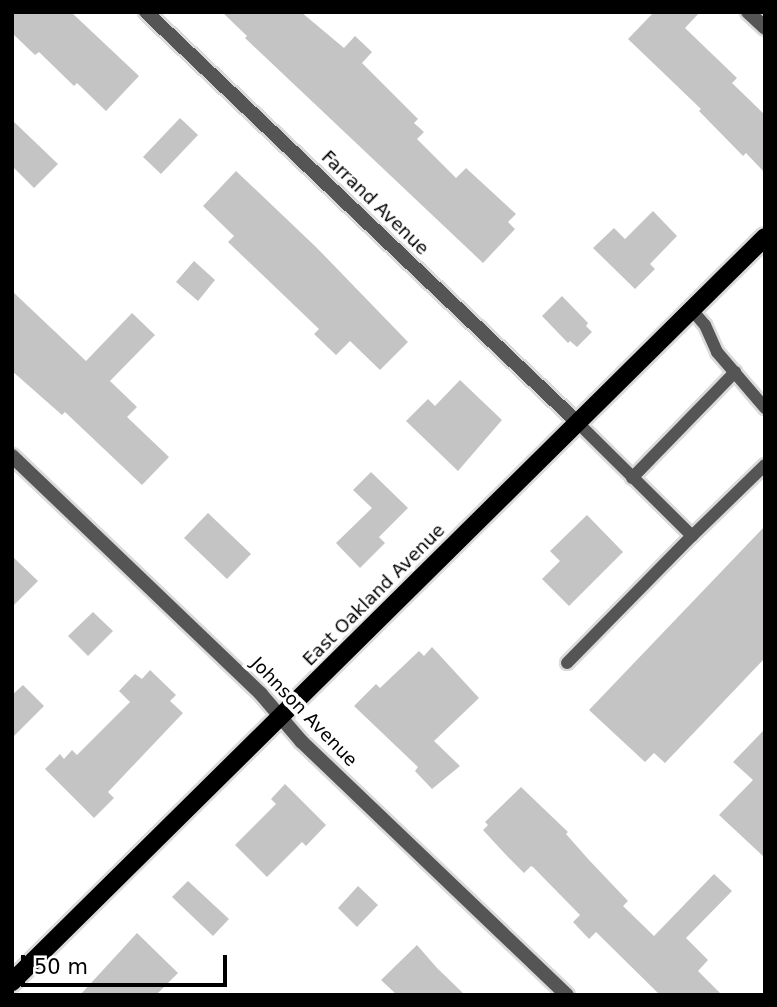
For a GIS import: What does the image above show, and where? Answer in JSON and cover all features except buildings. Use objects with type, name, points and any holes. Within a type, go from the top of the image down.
[{"type":"main road","name":"East Oakland Avenue","points":[[12,982],[765,237]]},
{"type":"street","name":"Farrand Avenue","points":[[146,12],[577,422]]},
{"type":"street","points":[[748,12],[765,28]]},
{"type":"street","name":"Johnson Avenue","points":[[12,456],[281,716],[302,741],[567,995]]},
{"type":"lane","points":[[691,309],[705,325],[717,352],[765,408]]},
{"type":"lane","points":[[632,478],[735,372]]},
{"type":"lane","points":[[577,422],[692,536]]},
{"type":"lane","points":[[566,663],[765,465]]}]
